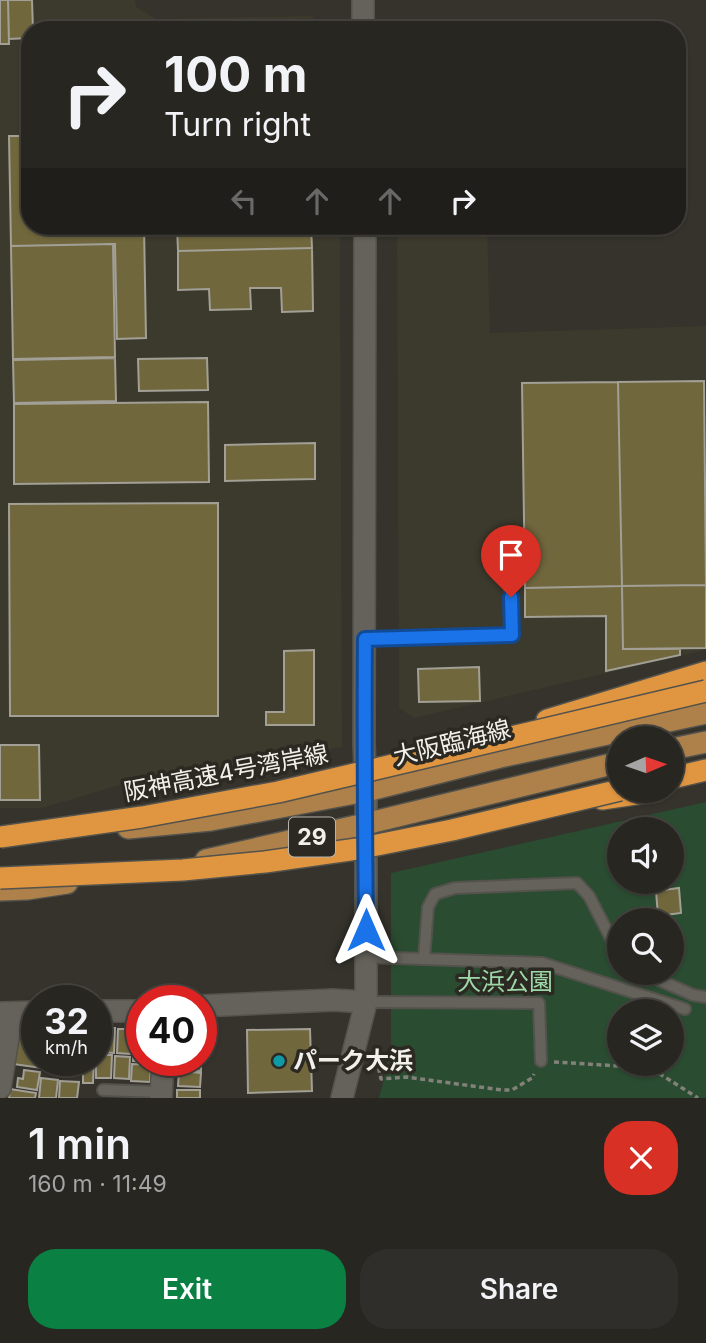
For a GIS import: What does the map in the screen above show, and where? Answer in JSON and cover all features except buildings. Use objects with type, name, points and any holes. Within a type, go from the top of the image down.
[{"type":"highway","points":[[421,759],[706,672]]},
{"type":"highway","name":"阪神高速4号湾岸線","points":[[0,837],[142,817],[278,792],[706,691]]},
{"type":"highway","points":[[684,775],[706,770]]},
{"type":"highway","points":[[684,786],[706,783]]},
{"type":"highway","points":[[0,878],[183,870],[265,862],[357,849],[452,830],[607,793]]},
{"type":"highway","points":[[562,804],[607,798]]},
{"type":"main road","name":"大阪臨海線","points":[[0,830],[121,828],[211,820],[366,791],[500,757],[706,713]]},
{"type":"main road","points":[[684,747],[706,742]]},
{"type":"main road","name":"29","points":[[0,890],[27,889],[121,876],[218,858],[607,765]]},
{"type":"street","points":[[363,0],[363,21]]},
{"type":"street","points":[[342,1098],[366,1002],[365,235]]},
{"type":"street","points":[[217,1005],[333,1000],[366,1002]]},
{"type":"street","points":[[0,1083],[6,1013]]},
{"type":"street","points":[[161,1095],[162,1076]]},
{"type":"lane","points":[[365,639],[512,635],[510,579]]},
{"type":"lane","points":[[424,959],[428,907],[435,894],[455,888],[577,883],[589,896],[607,931]]},
{"type":"lane","points":[[366,957],[542,962],[685,1009]]},
{"type":"lane","points":[[670,985],[693,995],[706,997]]},
{"type":"lane","points":[[366,1002],[538,1003],[541,1061]]},
{"type":"lane","points":[[103,1090],[161,1095]]},
{"type":"path","points":[[373,1041],[381,1079],[406,1077],[512,1090],[532,1078],[541,1061],[607,1064]]},
{"type":"path","points":[[667,1076],[698,1098]]},
{"type":"shaded area","points":[[0,0],[135,0],[136,7],[156,19],[312,16],[316,21],[21,21],[21,235],[340,235],[342,747],[283,759],[133,781],[42,808],[0,808]]},
{"type":"shaded area","points":[[397,235],[487,235],[490,333],[706,326],[706,650],[414,718],[399,708]]},
{"type":"green space","name":"大浜公園","points":[[706,802],[706,1098],[379,1098],[391,1052],[391,873],[607,824],[607,894],[684,894],[684,817],[639,817]]},
{"type":"place","name":"パーク大浜","points":[[279,1061]]},
{"type":"route","points":[[366,930],[365,639],[512,635],[511,597]]}]
